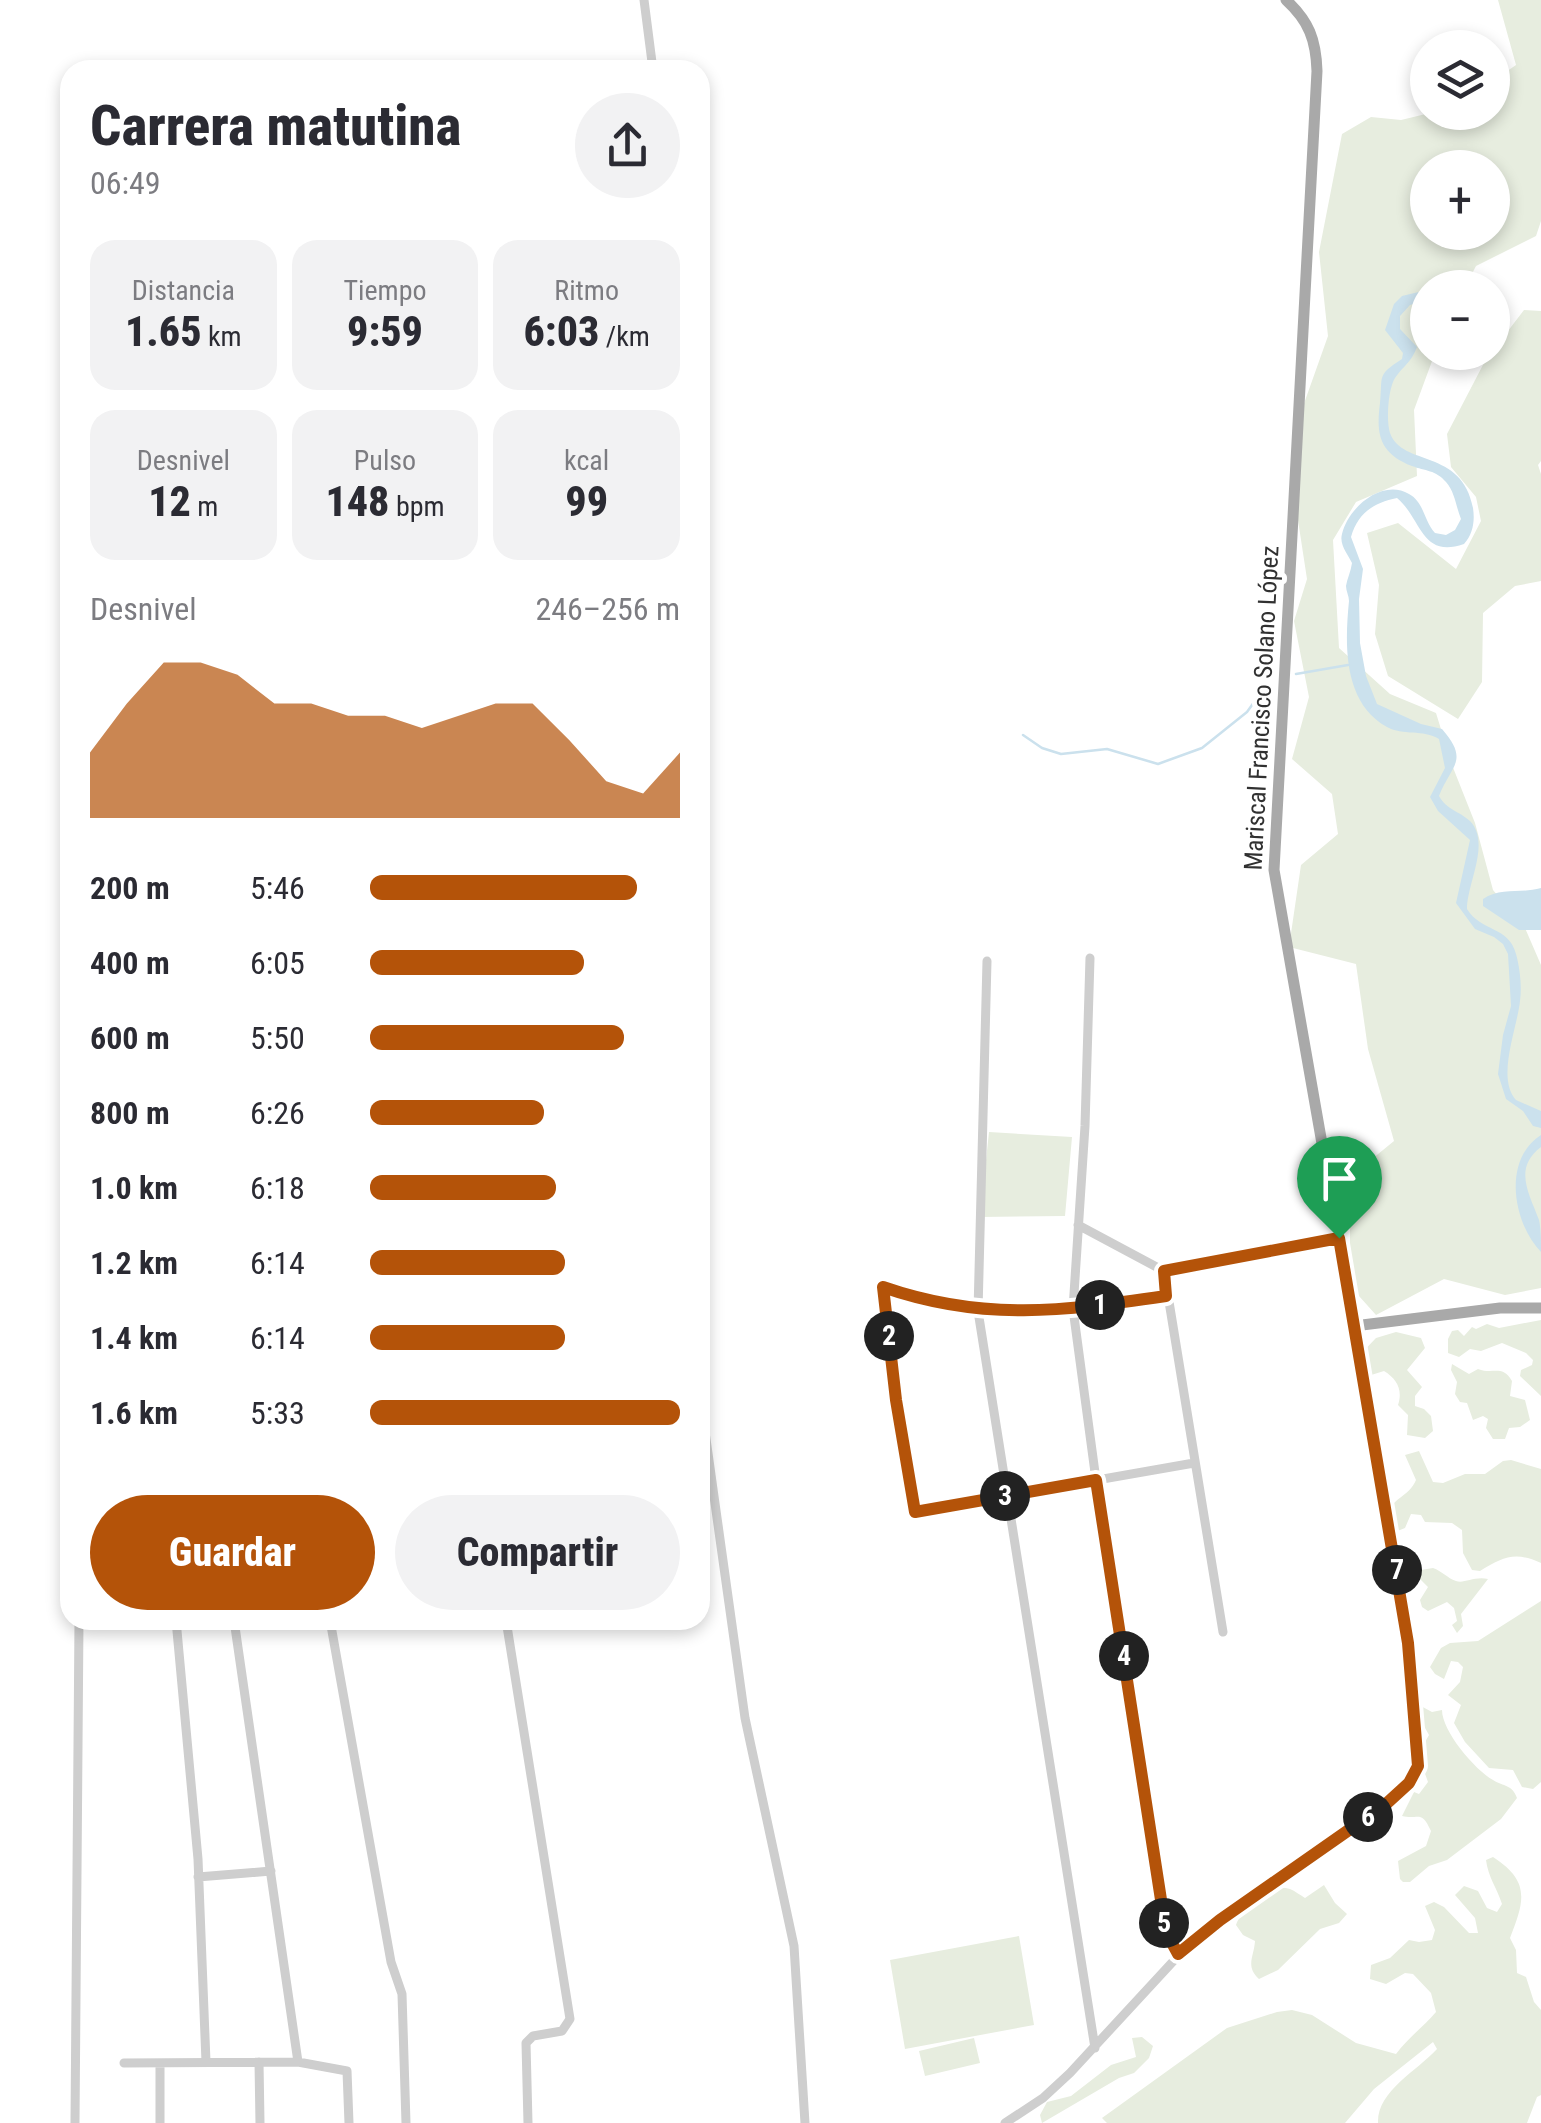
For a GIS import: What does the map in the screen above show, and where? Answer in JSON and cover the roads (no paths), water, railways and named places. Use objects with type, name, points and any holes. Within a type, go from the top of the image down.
[{"type":"main road","name":"Mariscal Francisco Solano López","points":[[1286,0],[1308,24],[1314,39],[1317,71],[1274,870],[1354,1326]]},
{"type":"main road","points":[[1354,1326],[1500,1308],[1541,1308]]},
{"type":"street","points":[[644,0],[653,60]]},
{"type":"street","points":[[1090,958],[1085,1126],[1073,1309],[1166,1932],[1178,1954]]},
{"type":"street","points":[[987,961],[978,1311],[1095,2048]]},
{"type":"street","points":[[1078,1224],[1164,1271],[1339,1238]]},
{"type":"street","points":[[1164,1271],[1223,1632]]},
{"type":"street","points":[[1166,1296],[1073,1309],[978,1311],[917,1299],[883,1287],[896,1400],[915,1512],[1194,1463]]},
{"type":"street","name":"Mariscal Francisco Solano López","points":[[1004,2123],[1042,2098],[1095,2048],[1178,1954],[1220,1920],[1386,1804],[1409,1783],[1418,1766],[1408,1643],[1354,1326]]},
{"type":"street","points":[[710,1469],[744,1718],[794,1946],[804,2123]]},
{"type":"street","points":[[75,2123],[79,1630]]},
{"type":"street","points":[[177,1630],[198,1877],[206,2062]]},
{"type":"street","points":[[235,1630],[298,2062]]},
{"type":"street","points":[[332,1630],[391,1962],[402,1994],[406,2123]]},
{"type":"street","points":[[508,1630],[570,2019],[562,2031],[534,2036],[526,2043],[528,2123]]},
{"type":"street","points":[[198,1877],[271,1871]]},
{"type":"street","points":[[259,2062],[260,2123]]},
{"type":"street","points":[[124,2063],[298,2062],[347,2070],[350,2123]]},
{"type":"street","points":[[160,2063],[160,2123]]},
{"type":"water","points":[[1410,294],[1410,305],[1400,316],[1400,329],[1410,340],[1410,359],[1393,383],[1388,405],[1390,433],[1406,451],[1457,476],[1467,489],[1473,508],[1473,527],[1464,544],[1439,546],[1430,542],[1397,498],[1362,515],[1351,537],[1363,569],[1360,643],[1366,676],[1377,704],[1442,729],[1455,749],[1456,763],[1439,796],[1476,830],[1478,852],[1467,909],[1507,938],[1516,954],[1521,996],[1509,1053],[1508,1079],[1516,1100],[1541,1111],[1541,1128],[1533,1126],[1523,1111],[1506,1099],[1498,1074],[1511,1006],[1508,954],[1494,937],[1475,929],[1456,903],[1470,840],[1438,811],[1430,797],[1445,768],[1439,739],[1393,730],[1372,716],[1354,687],[1350,670],[1346,586],[1352,563],[1341,538],[1351,515],[1368,498],[1399,490],[1418,502],[1435,533],[1446,535],[1455,530],[1461,519],[1442,478],[1401,461],[1382,441],[1382,377],[1402,359],[1403,353],[1385,330],[1394,304]]},
{"type":"water","points":[[1541,888],[1541,930],[1519,930],[1483,906],[1483,899],[1497,893]]},
{"type":"water","points":[[1541,1135],[1541,1147],[1532,1155],[1525,1172],[1539,1220],[1541,1252],[1531,1240],[1518,1209],[1516,1175],[1529,1146]]},
{"type":"waterway","points":[[1296,674],[1348,665]]},
{"type":"waterway","points":[[1023,735],[1042,748],[1061,754],[1107,749],[1158,764],[1202,748],[1247,712],[1272,677]]}]
